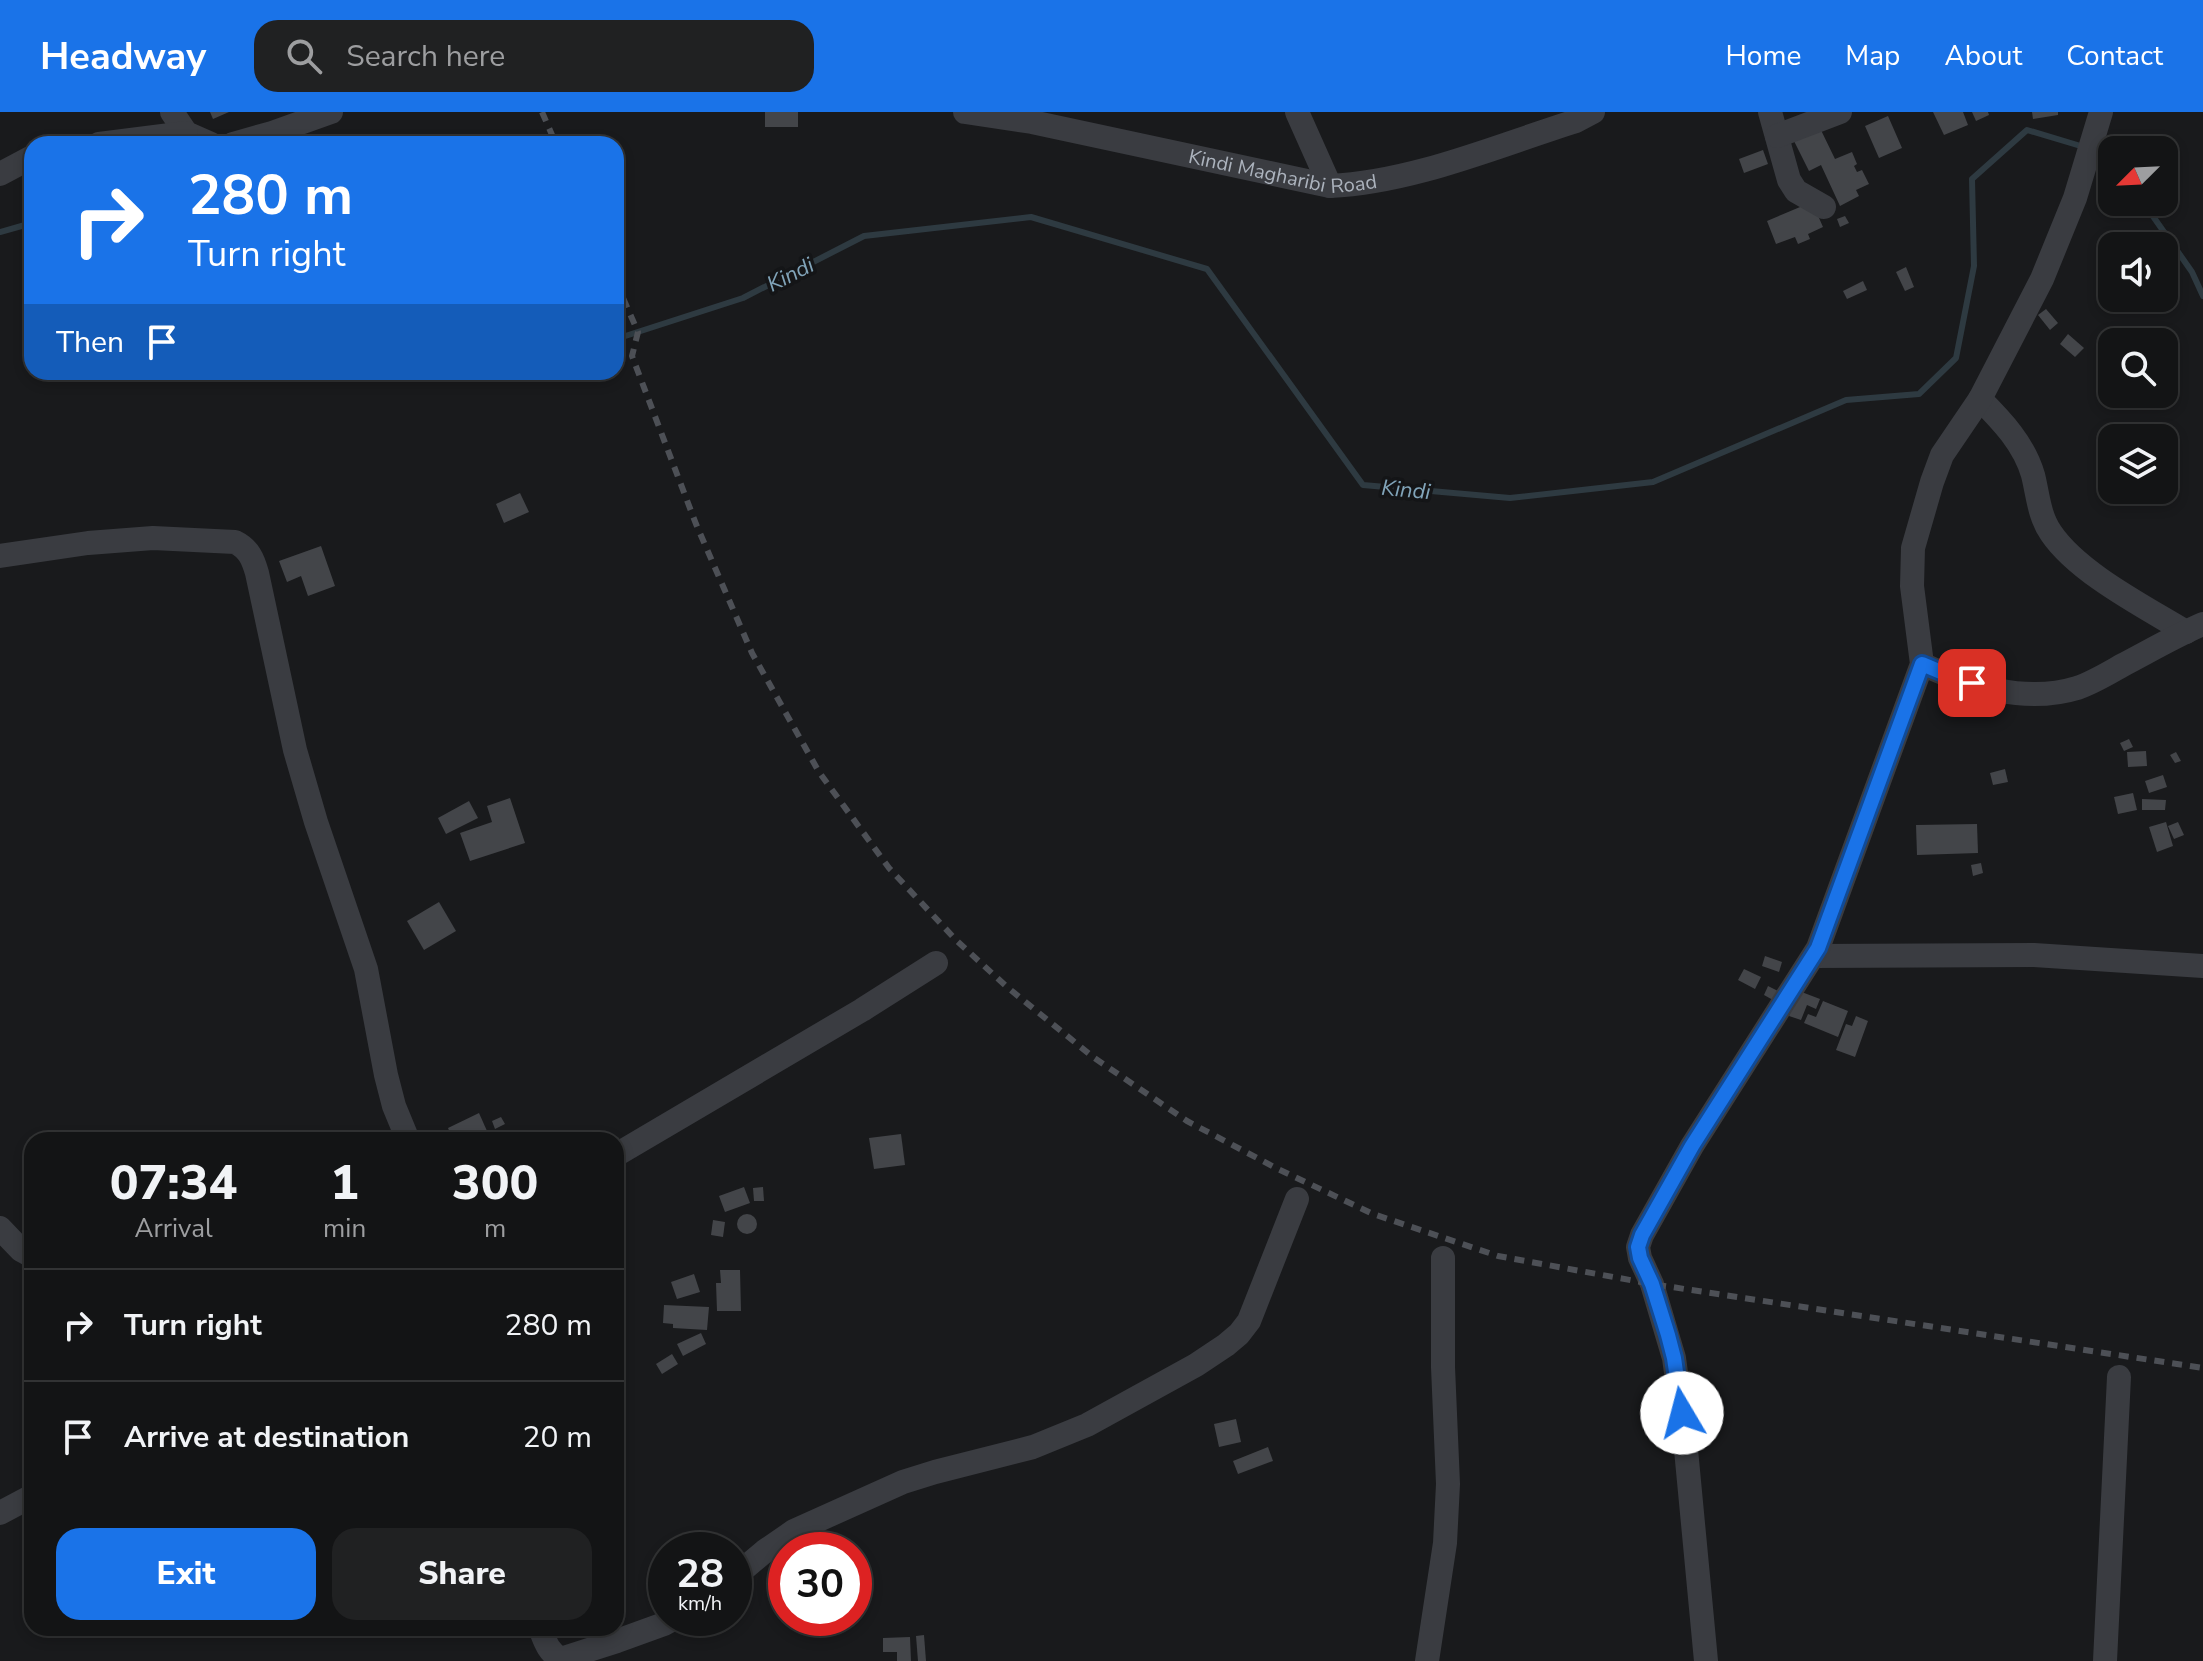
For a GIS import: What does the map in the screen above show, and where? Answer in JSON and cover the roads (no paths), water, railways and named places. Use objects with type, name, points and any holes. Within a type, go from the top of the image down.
[{"type":"street","points":[[172,112],[186,133]]},
{"type":"street","points":[[261,136],[331,112]]},
{"type":"street","name":"Kindi Magharibi Road","points":[[965,112],[1032,122],[1330,186],[1354,185],[1426,169],[1576,121],[1593,112]]},
{"type":"street","points":[[1297,112],[1330,186]]},
{"type":"street","points":[[1770,112],[1789,180],[1796,191],[1824,207]]},
{"type":"street","points":[[1777,136],[1840,112]]},
{"type":"street","points":[[1706,1661],[1685,1439],[1674,1358],[1638,1247],[1692,1146],[1814,956],[1922,664],[1912,586],[1913,548],[1942,455],[1980,399],[2042,279],[2075,198],[2101,112]]},
{"type":"street","points":[[162,136],[186,133],[193,136]]},
{"type":"street","points":[[0,174],[24,161]]},
{"type":"street","points":[[1980,399],[2001,420],[2025,454],[2042,517],[2063,548],[2100,579],[2194,628]]},
{"type":"street","points":[[0,556],[88,543],[153,538],[235,542],[250,553],[295,750],[366,969],[386,1075],[405,1132]]},
{"type":"street","points":[[1922,664],[1995,690],[2031,695],[2056,693],[2080,687],[2194,628]]},
{"type":"street","points":[[1814,956],[2034,955],[2203,966]]},
{"type":"street","points":[[624,1150],[936,963]]},
{"type":"street","points":[[752,1562],[794,1531],[821,1518],[903,1482],[1033,1447],[1087,1425],[1196,1365],[1226,1345],[1249,1321],[1297,1199]]},
{"type":"street","points":[[0,1228],[24,1252]]},
{"type":"street","points":[[1427,1661],[1445,1543],[1448,1484],[1443,1367],[1443,1258]]},
{"type":"street","points":[[2105,1661],[2119,1377]]},
{"type":"street","points":[[0,1513],[24,1500]]},
{"type":"street","points":[[543,1636],[554,1655],[561,1659],[648,1630]]},
{"type":"waterway","name":"Kindi","points":[[624,336],[743,298],[864,236],[1031,217],[1207,269],[1363,485],[1510,498],[1653,482],[1846,400],[1919,394],[1956,358],[1974,266],[1972,179],[2027,130],[2084,147]]},
{"type":"waterway","name":"Kindi","points":[[2094,152],[2098,155]]},
{"type":"waterway","name":"Kindi","points":[[2153,216],[2192,272],[2203,296]]},
{"type":"waterway","name":"Kindi","points":[[0,232],[24,225]]},
{"type":"railway","points":[[542,112],[552,136]]},
{"type":"railway","points":[[624,300],[638,332],[632,356],[696,524],[752,653],[819,772],[889,868],[956,940],[1007,987],[1093,1057],[1187,1121],[1373,1214],[1498,1256],[1652,1284],[2203,1368]]}]
